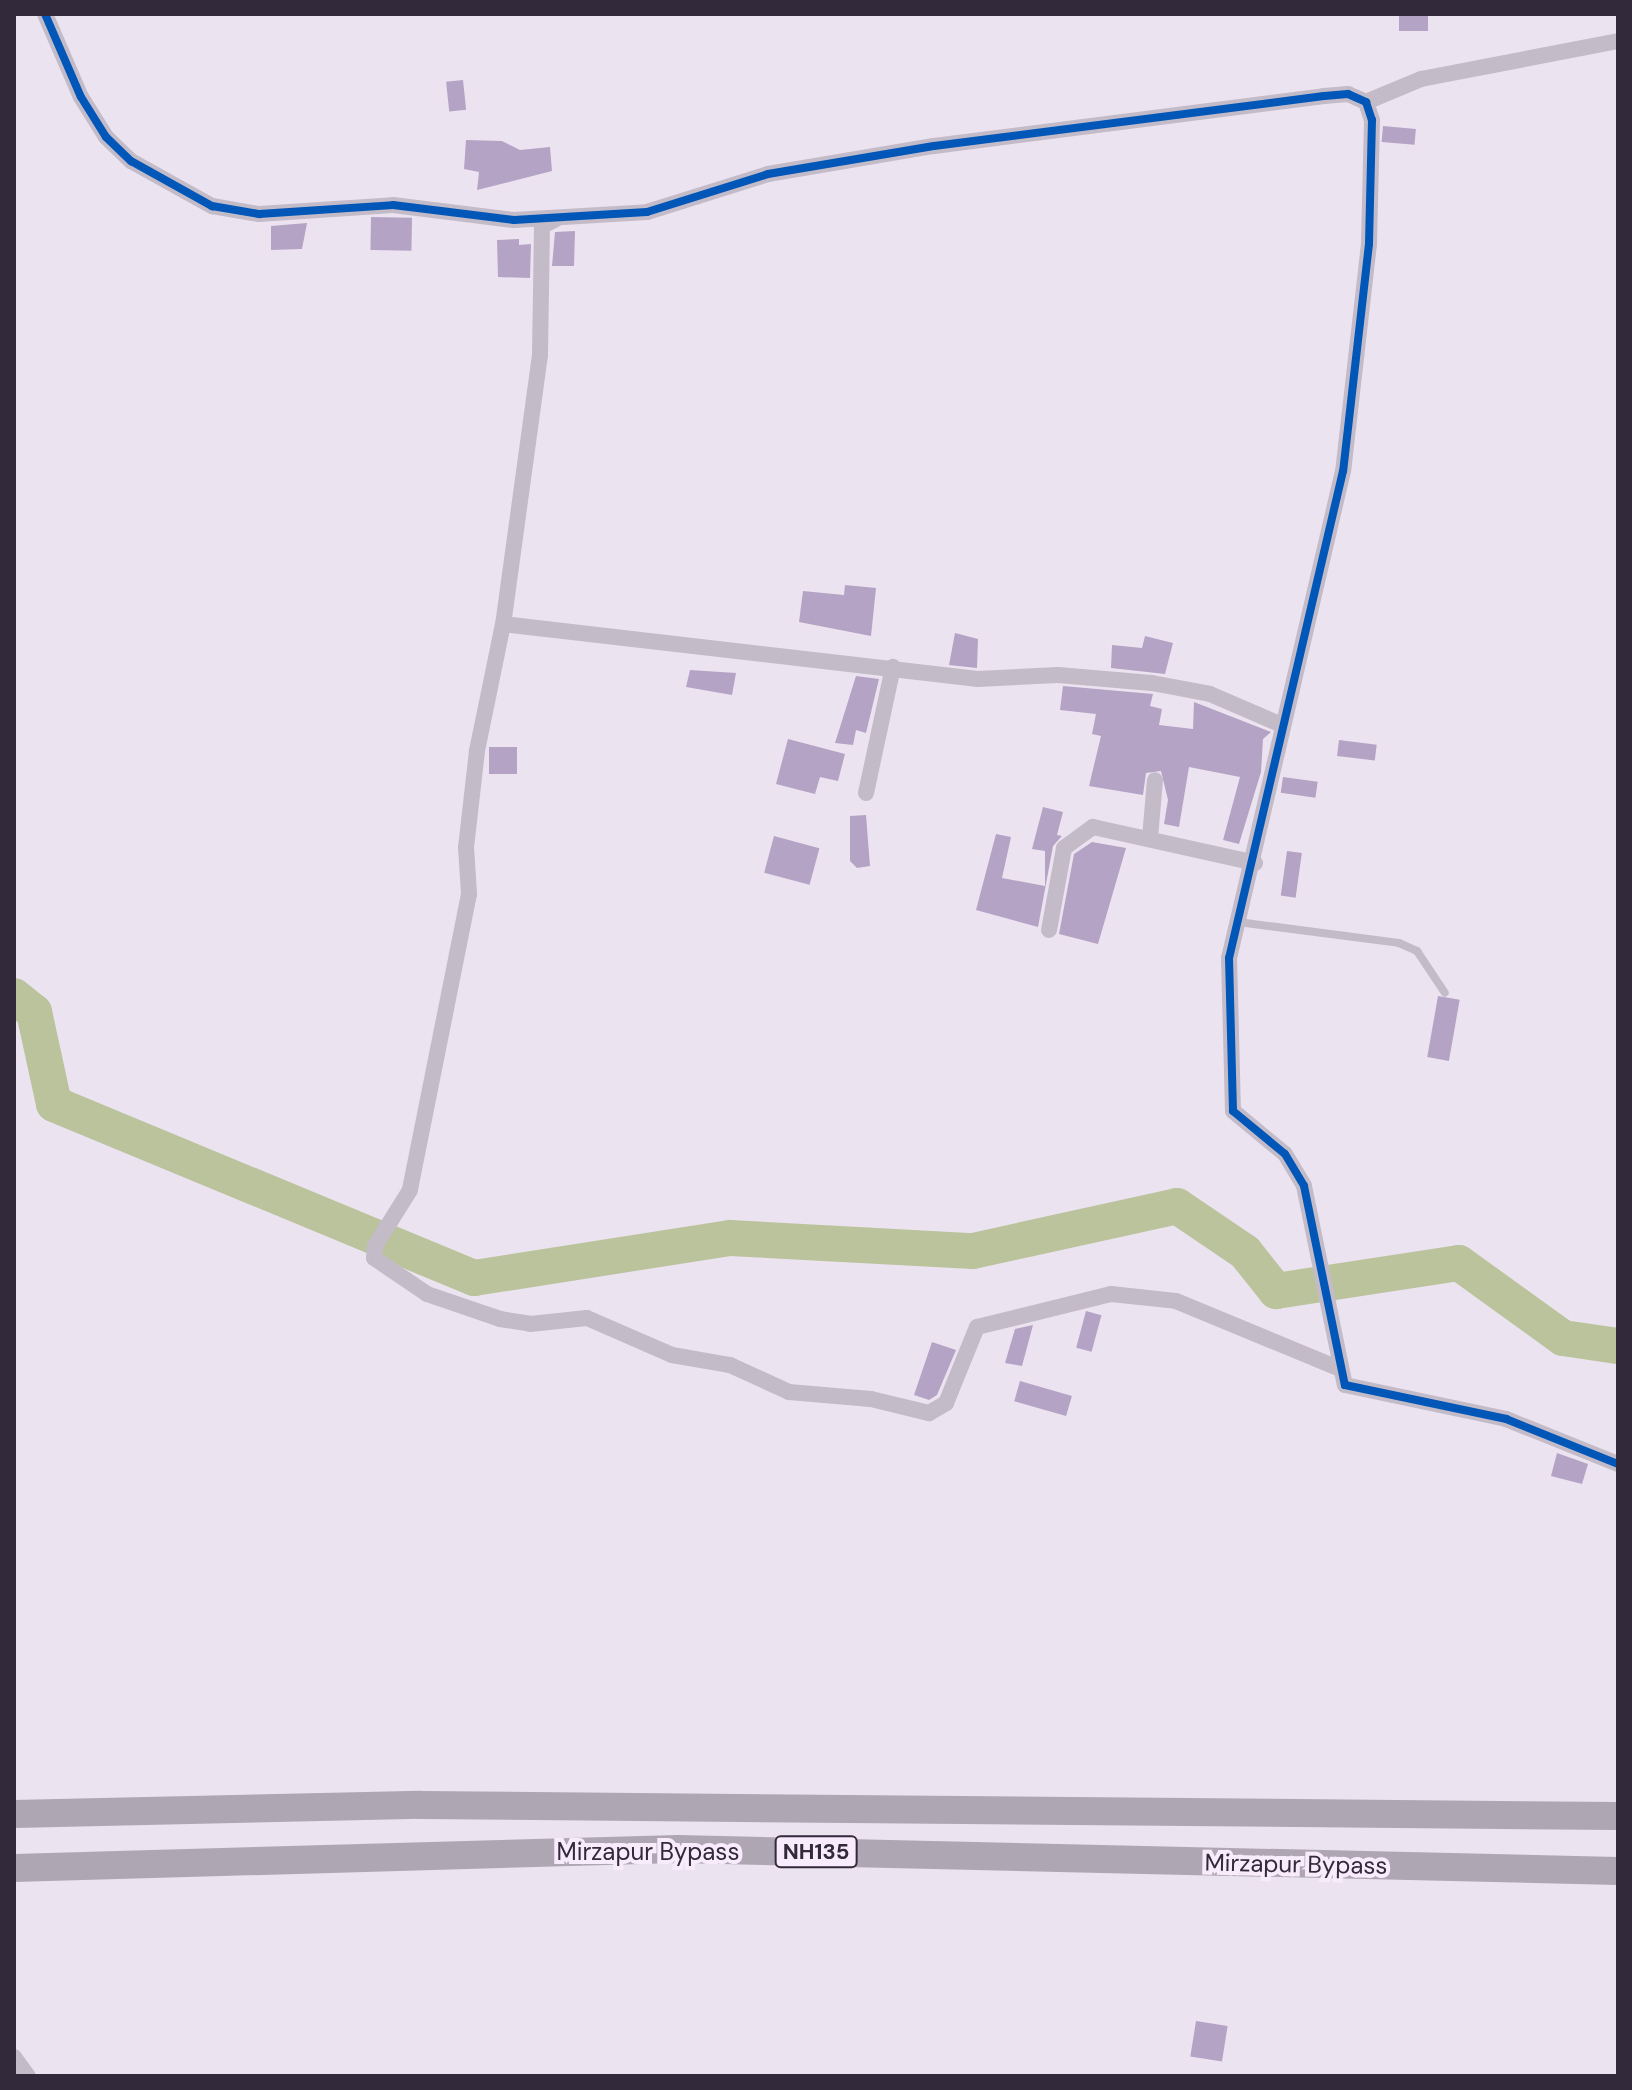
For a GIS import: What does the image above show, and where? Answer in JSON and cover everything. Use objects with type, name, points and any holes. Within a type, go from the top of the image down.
[{"type":"highway","name":"NH135","points":[[14,1814],[421,1805],[1618,1816]]},
{"type":"highway","name":"Mirzapur Bypass","points":[[14,1868],[678,1849],[1618,1871]]},
{"type":"street","points":[[45,14],[106,137],[131,161],[212,206],[259,214],[393,205],[556,219],[647,212],[768,174],[934,146],[1324,96],[1348,94],[1366,102],[1421,79],[1618,41]]},
{"type":"street","points":[[1366,102],[1372,120],[1369,244],[1343,471],[1318,597],[1282,725],[1255,863],[1237,921],[1229,967],[1233,1111],[1297,1170],[1325,1272],[1338,1368],[1353,1390],[1506,1419],[1618,1464]]},
{"type":"street","points":[[556,219],[542,226],[540,355],[503,624],[475,765],[466,847],[467,908],[417,1162],[401,1213],[375,1246],[376,1260],[414,1286],[500,1319],[530,1324],[587,1318],[672,1355],[730,1365],[789,1392],[871,1399],[929,1413],[946,1403],[977,1327],[1111,1294],[1176,1301],[1338,1368]]},
{"type":"street","points":[[503,624],[978,679],[1058,675],[1152,683],[1210,694],[1282,725]]},
{"type":"street","points":[[866,793],[893,667]]},
{"type":"street","points":[[1150,838],[1155,780]]},
{"type":"street","points":[[1049,930],[1055,883],[1071,837],[1093,827],[1255,863]]},
{"type":"street","points":[[14,2057],[28,2076]]},
{"type":"lane","points":[[1237,921],[1399,943],[1417,951],[1445,993]]},
{"type":"building","points":[[1399,15],[1428,15],[1428,31],[1399,31]]},
{"type":"building","points":[[463,80],[466,110],[449,112],[446,82]]},
{"type":"building","points":[[1383,126],[1416,129],[1414,145],[1382,142]]},
{"type":"building","points":[[466,140],[502,141],[520,150],[550,147],[552,171],[477,190],[479,172],[464,169]]},
{"type":"building","points":[[371,217],[412,218],[411,251],[370,250]]},
{"type":"building","points":[[307,223],[302,249],[271,250],[271,226]]},
{"type":"building","points":[[575,231],[574,266],[552,266],[555,232]]},
{"type":"building","points":[[519,239],[519,245],[531,244],[530,278],[498,277],[497,240]]},
{"type":"building","points":[[845,585],[876,588],[871,636],[799,622],[803,591],[844,595]]},
{"type":"building","points":[[955,633],[978,639],[977,668],[949,665]]},
{"type":"building","points":[[1145,636],[1173,643],[1165,674],[1111,668],[1112,645],[1142,648]]},
{"type":"building","points":[[690,670],[736,673],[732,695],[686,687]]},
{"type":"building","points":[[856,676],[879,679],[866,733],[856,730],[853,745],[835,743]]},
{"type":"building","points":[[1063,686],[1153,694],[1150,706],[1162,709],[1159,725],[1193,729],[1194,702],[1271,732],[1263,739],[1261,772],[1239,844],[1223,840],[1240,777],[1189,767],[1179,827],[1164,824],[1168,800],[1161,771],[1146,773],[1143,795],[1089,786],[1101,736],[1092,734],[1096,714],[1060,710]]},
{"type":"building","points":[[788,739],[845,754],[838,781],[820,777],[815,794],[776,784]]},
{"type":"building","points":[[1339,740],[1377,745],[1375,761],[1337,756]]},
{"type":"building","points":[[489,747],[517,747],[517,774],[489,774]]},
{"type":"building","points":[[1283,777],[1318,782],[1315,798],[1281,793]]},
{"type":"building","points":[[1043,807],[1063,812],[1057,835],[1062,836],[1053,846],[1038,927],[976,910],[996,834],[1011,837],[1002,878],[1045,886],[1045,851],[1032,849]]},
{"type":"building","points":[[866,815],[870,866],[857,868],[850,861],[850,816]]},
{"type":"building","points":[[774,836],[819,848],[810,885],[764,873]]},
{"type":"building","points":[[1092,842],[1126,848],[1098,944],[1059,934],[1074,854]]},
{"type":"building","points":[[1287,851],[1302,853],[1296,898],[1281,896]]},
{"type":"building","points":[[1438,996],[1460,1000],[1449,1061],[1427,1057]]},
{"type":"building","points":[[1086,1311],[1101,1315],[1092,1352],[1076,1348]]},
{"type":"building","points":[[1033,1325],[1022,1366],[1005,1363],[1015,1329]]},
{"type":"building","points":[[932,1342],[956,1350],[937,1395],[929,1400],[914,1395]]},
{"type":"building","points":[[1020,1381],[1072,1396],[1066,1416],[1014,1401]]},
{"type":"building","points":[[1557,1453],[1588,1464],[1582,1484],[1551,1476]]},
{"type":"building","points":[[1196,2021],[1228,2026],[1222,2062],[1190,2057]]},
{"type":"waterway","points":[[14,996],[34,1012],[54,1104],[474,1278],[730,1238],[973,1251],[1177,1206],[1245,1252],[1276,1291],[1459,1263],[1563,1338],[1618,1346]]},
{"type":"cycle path","points":[[45,14],[81,97],[106,137],[131,161],[212,206],[259,214],[393,205],[514,220],[647,212],[768,174],[934,146],[1324,96],[1348,94],[1366,102],[1372,120],[1369,244],[1343,471],[1229,958],[1233,1111],[1285,1154],[1304,1186],[1345,1385],[1506,1419],[1618,1464]]}]
